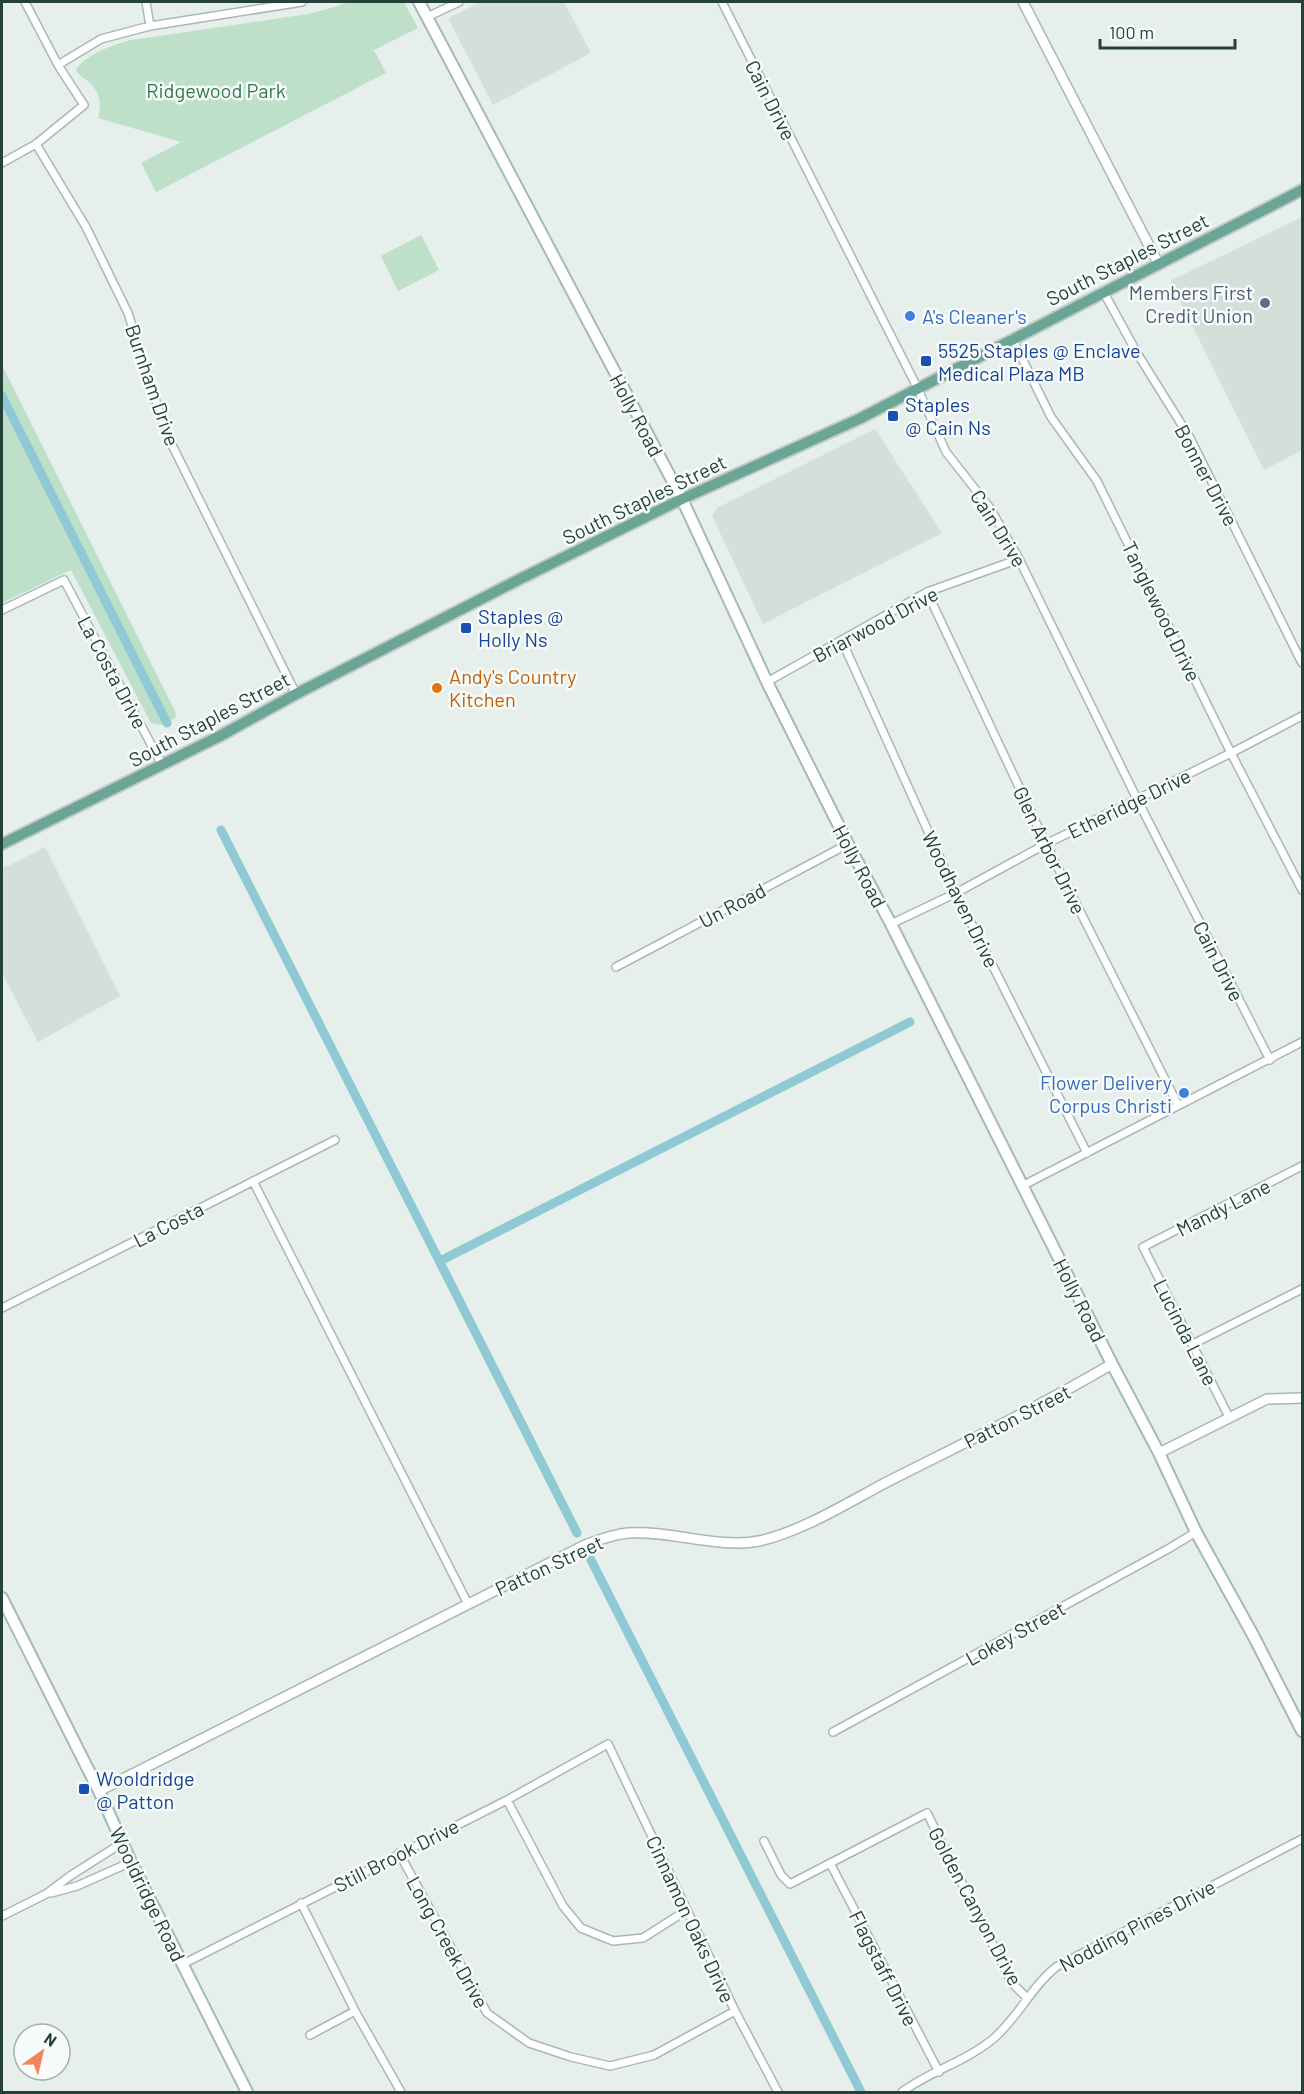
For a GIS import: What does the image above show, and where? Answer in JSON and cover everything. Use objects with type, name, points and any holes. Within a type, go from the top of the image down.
[{"type":"main road","name":"Holly Road","points":[[419,2],[682,499],[767,682],[848,844],[891,924],[1159,1453],[1196,1532],[1254,1637],[1302,1731]]},
{"type":"main road","name":"South Staples Street","points":[[2,844],[236,729],[296,694],[682,499],[859,419],[1302,190]]},
{"type":"main road","name":"Wooldridge Road","points":[[2,1598],[99,1791],[131,1863],[248,2092]]},
{"type":"street","points":[[2,164],[36,144],[84,105],[58,65],[25,2]]},
{"type":"street","points":[[146,2],[150,26]]},
{"type":"street","points":[[58,65],[101,39],[150,26],[302,2]]},
{"type":"street","points":[[427,17],[459,2]]},
{"type":"street","name":"Cain Drive","points":[[722,2],[917,387],[946,452],[990,508],[1019,559],[1137,799],[1270,1059]]},
{"type":"street","points":[[1023,2],[1158,263]]},
{"type":"street","name":"Burnham Drive","points":[[36,144],[86,227],[128,313],[166,434],[296,694]]},
{"type":"street","name":"Bonner Drive","points":[[1103,291],[1137,353],[1190,438],[1302,663]]},
{"type":"street","name":"Tanglewood Drive","points":[[1012,338],[1051,417],[1097,481],[1231,753],[1302,890]]},
{"type":"street","name":"Briarwood Drive","points":[[767,682],[927,592],[1019,559]]},
{"type":"street","name":"La Costa Drive","points":[[2,610],[64,580],[162,765]]},
{"type":"street","name":"Glen Arbor Drive","points":[[927,592],[1046,844],[1178,1105]]},
{"type":"street","name":"Woodhaven Drive","points":[[842,641],[956,893],[1087,1153]]},
{"type":"street","name":"Etheridge Drive","points":[[891,924],[1302,716]]},
{"type":"street","name":"Un Road","points":[[616,966],[848,844]]},
{"type":"street","points":[[1022,1186],[1302,1042]]},
{"type":"street","name":"La Costa","points":[[2,1308],[335,1140]]},
{"type":"street","name":"Mandy Lane","points":[[1143,1247],[1302,1166]]},
{"type":"street","points":[[253,1181],[468,1604]]},
{"type":"street","name":"Lucinda Lane","points":[[1143,1247],[1229,1417]]},
{"type":"street","points":[[1193,1344],[1302,1289]]},
{"type":"street","name":"Patton Street","points":[[99,1791],[585,1545],[617,1534],[646,1532],[747,1542],[780,1535],[992,1429],[1112,1364]]},
{"type":"street","points":[[1159,1453],[1267,1399],[1302,1398]]},
{"type":"street","name":"Lokey Street","points":[[832,1732],[1160,1554],[1196,1532]]},
{"type":"street","name":"Still Brook Drive","points":[[183,1964],[507,1800],[608,1744]]},
{"type":"street","name":"Cinnamon Oaks Drive","points":[[608,1744],[735,2011],[778,2092]]},
{"type":"street","points":[[507,1800],[563,1906],[581,1928],[613,1941],[643,1938],[687,1910]]},
{"type":"street","name":"Golden Canyon Drive","points":[[830,1863],[927,1813],[1012,1983],[1027,1998]]},
{"type":"street","name":"Nodding Pines Drive","points":[[902,2092],[912,2084],[977,2052],[1010,2022],[1042,1978],[1056,1967],[1302,1839]]},
{"type":"street","points":[[764,1841],[781,1875],[790,1884],[830,1863]]},
{"type":"street","points":[[2,1917],[46,1894],[122,1843]]},
{"type":"street","name":"Long Creek Drive","points":[[399,1853],[487,2013],[528,2043],[571,2057],[610,2066],[654,2055],[735,2011]]},
{"type":"street","points":[[46,1894],[77,1886],[131,1863]]},
{"type":"street","name":"Flagstaff Drive","points":[[830,1863],[939,2072]]},
{"type":"street","points":[[301,1903],[355,2011],[400,2092]]},
{"type":"street","points":[[310,2035],[355,2011]]},
{"type":"shaded area","points":[[481,2],[564,2],[591,53],[493,105],[448,18]]},
{"type":"shaded area","points":[[1302,217],[1302,450],[1264,470],[1170,281]]},
{"type":"shaded area","points":[[875,429],[942,533],[763,624],[712,516],[717,508]]},
{"type":"shaded area","points":[[45,847],[120,996],[38,1042],[2,973],[2,869]]},
{"type":"green space","name":"Ridgewood Park","points":[[347,2],[404,2],[418,28],[374,50],[386,73],[156,192],[141,163],[181,142],[98,118],[100,104],[98,96],[91,84],[76,70],[93,55],[131,40],[308,14]]},
{"type":"green space","points":[[421,235],[439,270],[398,291],[381,256]]},
{"type":"green space","points":[[2,365],[176,713],[175,718],[160,725],[151,723],[71,570],[2,603]]},
{"type":"waterway","points":[[2,396],[167,723]]},
{"type":"waterway","points":[[221,830],[577,1533]]},
{"type":"waterway","points":[[440,1261],[910,1022]]},
{"type":"waterway","points":[[590,1558],[861,2092]]},
{"type":"place","name":"Members First Credit Union","points":[[1265,303]]},
{"type":"place","name":"A's Cleaner's","points":[[910,316]]},
{"type":"place","name":"5525 Staples @ Enclave Medical Plaza MB","points":[[926,361]]},
{"type":"place","name":"Staples @ Cain Ns","points":[[893,416]]},
{"type":"place","name":"Staples @ Holly Ns","points":[[466,628]]},
{"type":"place","name":"Andy's Country Kitchen","points":[[437,688]]},
{"type":"place","name":"Flower Delivery Corpus Christi","points":[[1184,1093]]},
{"type":"place","name":"Wooldridge @ Patton","points":[[84,1789]]}]
